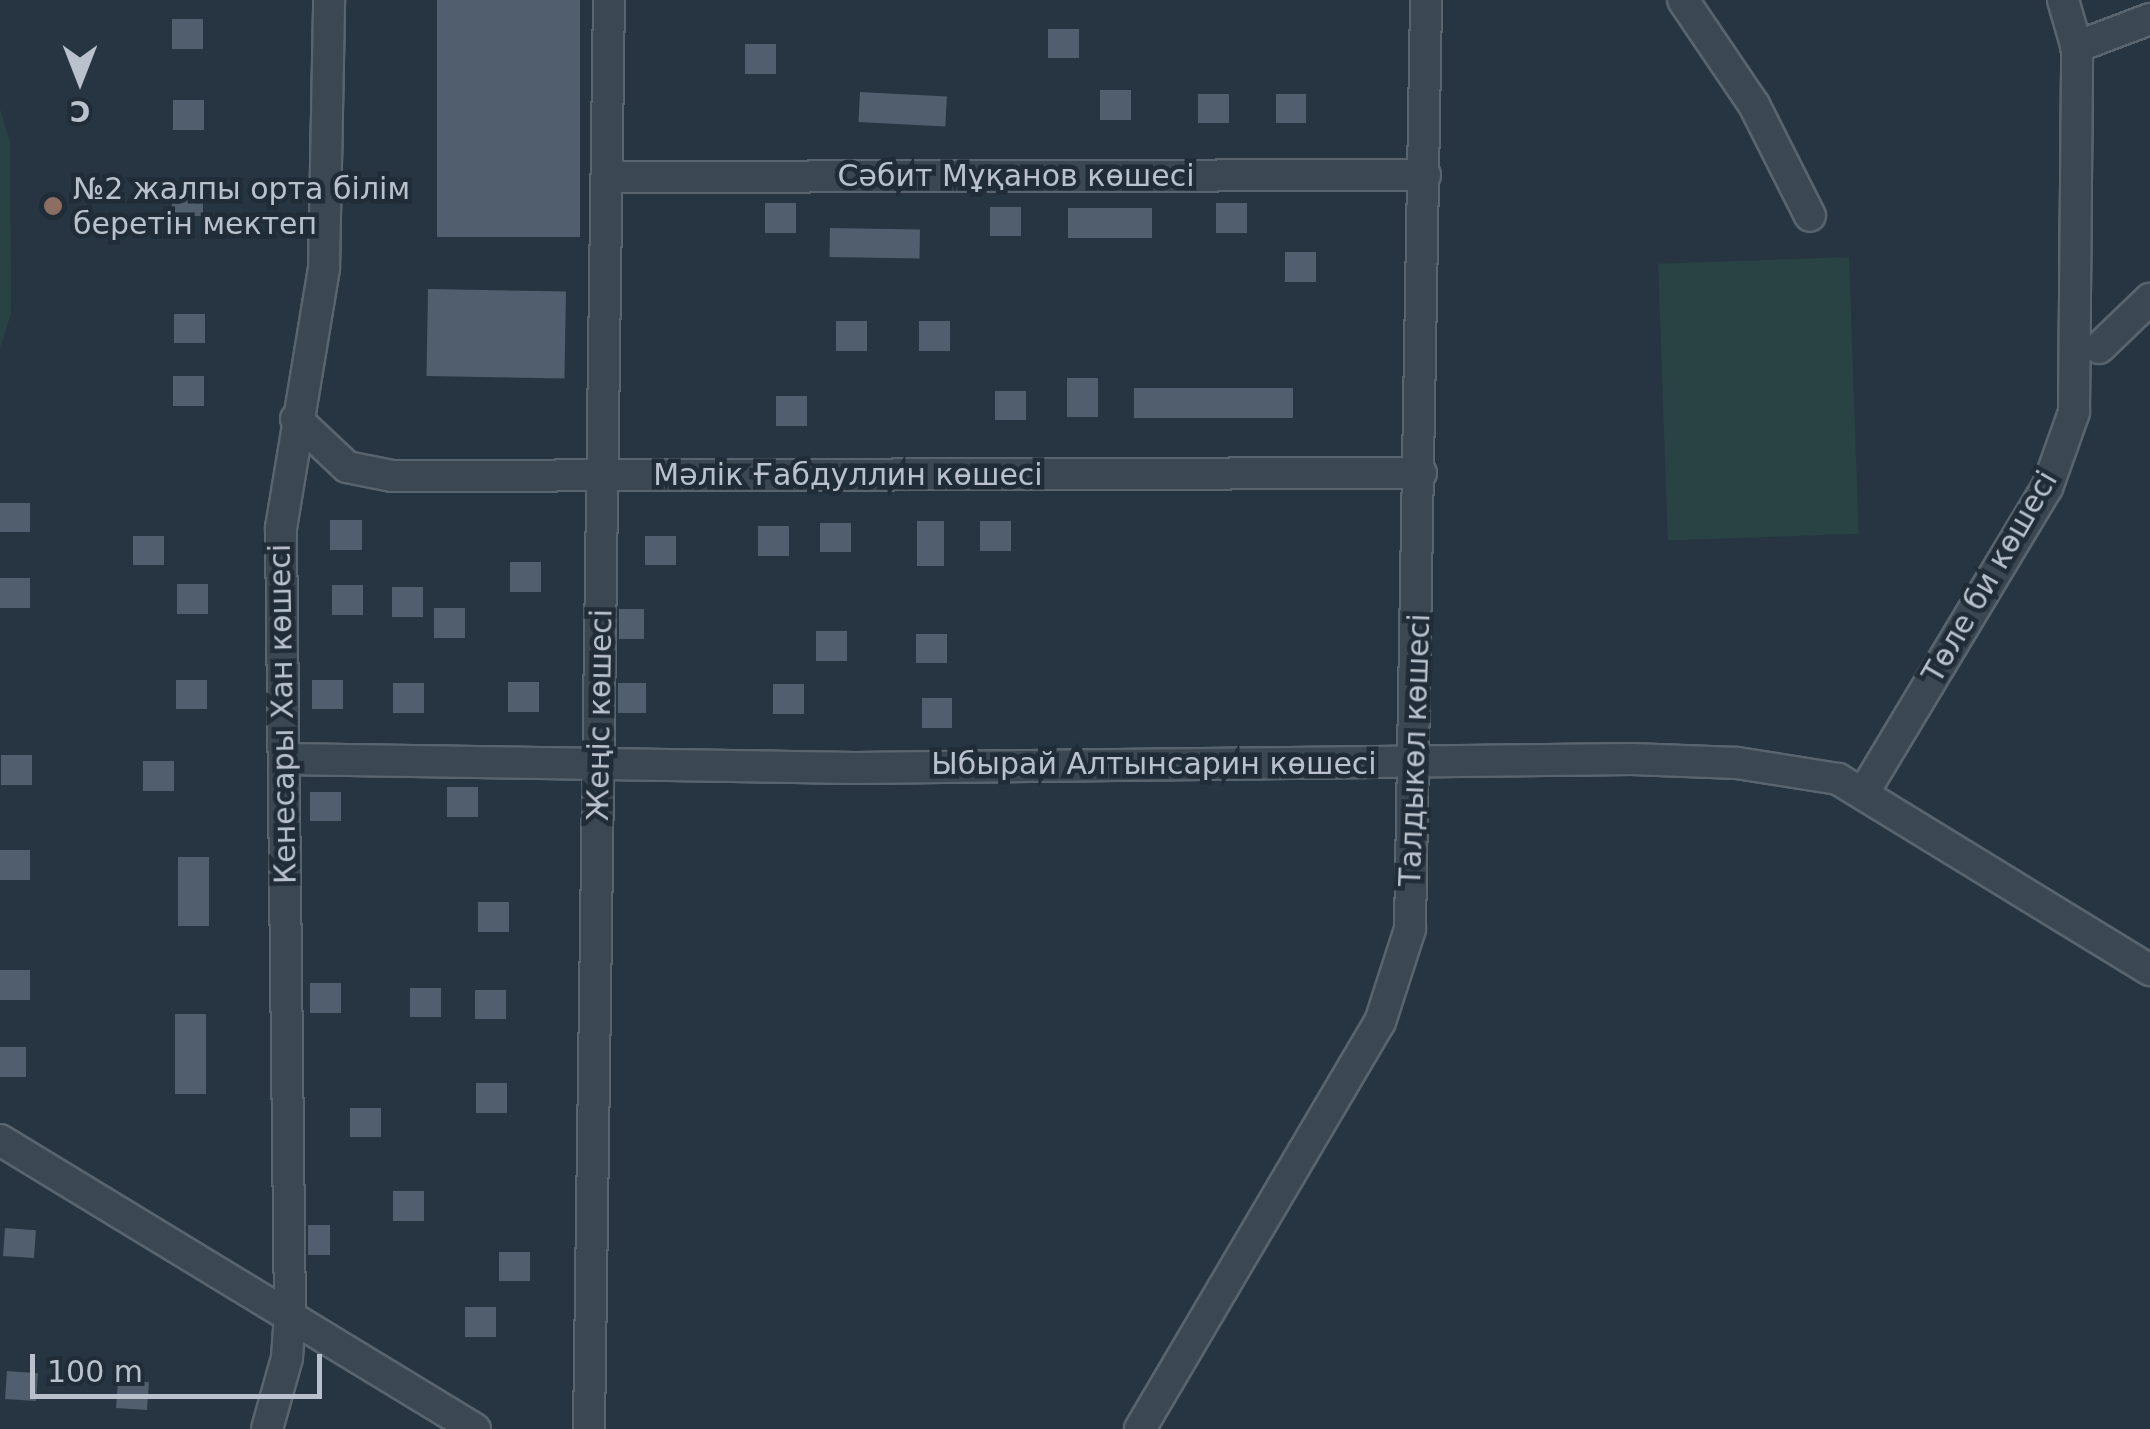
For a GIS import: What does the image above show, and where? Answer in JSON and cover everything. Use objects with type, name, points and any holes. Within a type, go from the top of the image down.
[{"type":"street","name":"Кенесары Хан көшесі","points":[[267,1429],[290,1314],[281,528],[296,419],[324,270],[329,0]]},
{"type":"street","name":"Жеңіс көшесі","points":[[589,1429],[609,0]]},
{"type":"street","name":"Талдыкөл көшесі","points":[[1140,1429],[1380,1022],[1410,929],[1417,763],[1426,0]]},
{"type":"street","points":[[1683,0],[1754,105],[1810,216]]},
{"type":"street","name":"Төле би көшесі","points":[[1864,792],[2048,488],[2074,412],[2076,47],[2063,0]]},
{"type":"street","points":[[2076,47],[2150,19]]},
{"type":"street","name":"Сәбит Мұқанов көшесі","points":[[607,177],[1426,175]]},
{"type":"street","points":[[2098,348],[2150,299]]},
{"type":"street","name":"Мәлік Ғабдуллин көшесі","points":[[296,419],[346,467],[392,476],[1421,473]]},
{"type":"street","name":"Ыбырай Алтынсарин көшесі","points":[[284,759],[856,768],[1737,763],[1838,779],[1864,792],[2150,970]]},
{"type":"street","points":[[0,1140],[475,1429]]},
{"type":"green space","points":[[0,109],[10,142],[11,314],[0,348]]},
{"type":"green space","points":[[1849,257],[1859,534],[1668,540],[1658,264]]},
{"type":"building","points":[[437,0],[580,0],[580,237],[437,237]]},
{"type":"building","points":[[172,19],[203,19],[203,49],[172,49]]},
{"type":"building","points":[[1048,29],[1079,29],[1079,58],[1048,58]]},
{"type":"building","points":[[745,44],[776,44],[776,74],[745,74]]},
{"type":"building","points":[[1100,90],[1131,90],[1131,120],[1100,120]]},
{"type":"building","points":[[860,92],[947,97],[945,127],[858,122]]},
{"type":"building","points":[[1198,94],[1229,94],[1229,123],[1198,123]]},
{"type":"building","points":[[1276,94],[1306,94],[1306,123],[1276,123]]},
{"type":"building","points":[[173,100],[204,100],[204,130],[173,130]]},
{"type":"building","points":[[172,186],[203,186],[203,216],[172,216]]},
{"type":"building","points":[[765,203],[796,203],[796,233],[765,233]]},
{"type":"building","points":[[1216,203],[1247,203],[1247,233],[1216,233]]},
{"type":"building","points":[[990,207],[1021,207],[1021,236],[990,236]]},
{"type":"building","points":[[1068,208],[1152,208],[1152,238],[1068,238]]},
{"type":"building","points":[[830,228],[920,230],[919,259],[829,257]]},
{"type":"building","points":[[1285,252],[1316,252],[1316,282],[1285,282]]},
{"type":"building","points":[[428,289],[566,291],[564,378],[426,376]]},
{"type":"building","points":[[174,314],[205,314],[205,343],[174,343]]},
{"type":"building","points":[[836,321],[867,321],[867,351],[836,351]]},
{"type":"building","points":[[919,321],[950,321],[950,351],[919,351]]},
{"type":"building","points":[[173,376],[204,376],[204,406],[173,406]]},
{"type":"building","points":[[1067,378],[1098,378],[1098,417],[1067,417]]},
{"type":"building","points":[[1134,388],[1293,388],[1293,418],[1134,418]]},
{"type":"building","points":[[995,391],[1026,391],[1026,420],[995,420]]},
{"type":"building","points":[[776,396],[807,396],[807,426],[776,426]]},
{"type":"building","points":[[0,503],[30,503],[30,532],[0,532]]},
{"type":"building","points":[[330,520],[362,520],[362,550],[330,550]]},
{"type":"building","points":[[917,521],[944,521],[944,566],[917,566]]},
{"type":"building","points":[[980,521],[1011,521],[1011,551],[980,551]]},
{"type":"building","points":[[820,523],[851,523],[851,552],[820,552]]},
{"type":"building","points":[[758,526],[789,526],[789,556],[758,556]]},
{"type":"building","points":[[133,536],[164,536],[164,565],[133,565]]},
{"type":"building","points":[[645,536],[676,536],[676,565],[645,565]]},
{"type":"building","points":[[510,562],[541,562],[541,592],[510,592]]},
{"type":"building","points":[[0,578],[30,578],[30,608],[0,608]]},
{"type":"building","points":[[177,584],[208,584],[208,614],[177,614]]},
{"type":"building","points":[[332,585],[363,585],[363,615],[332,615]]},
{"type":"building","points":[[392,587],[423,587],[423,617],[392,617]]},
{"type":"building","points":[[434,608],[465,608],[465,638],[434,638]]},
{"type":"building","points":[[619,609],[644,609],[644,639],[619,639]]},
{"type":"building","points":[[816,631],[847,631],[847,661],[816,661]]},
{"type":"building","points":[[916,634],[947,634],[947,663],[916,663]]},
{"type":"building","points":[[176,680],[207,680],[207,709],[176,709]]},
{"type":"building","points":[[312,680],[343,680],[343,709],[312,709]]},
{"type":"building","points":[[508,682],[539,682],[539,712],[508,712]]},
{"type":"building","points":[[393,683],[424,683],[424,713],[393,713]]},
{"type":"building","points":[[618,683],[646,683],[646,713],[618,713]]},
{"type":"building","points":[[773,684],[804,684],[804,714],[773,714]]},
{"type":"building","points":[[922,698],[952,698],[952,728],[922,728]]},
{"type":"building","points":[[1,755],[32,755],[32,785],[1,785]]},
{"type":"building","points":[[143,761],[174,761],[174,791],[143,791]]},
{"type":"building","points":[[447,787],[478,787],[478,817],[447,817]]},
{"type":"building","points":[[310,792],[341,792],[341,821],[310,821]]},
{"type":"building","points":[[0,850],[30,850],[30,880],[0,880]]},
{"type":"building","points":[[178,857],[209,857],[209,926],[178,926]]},
{"type":"building","points":[[478,902],[509,902],[509,932],[478,932]]},
{"type":"building","points":[[0,970],[30,970],[30,1000],[0,1000]]},
{"type":"building","points":[[310,983],[341,983],[341,1013],[310,1013]]},
{"type":"building","points":[[410,988],[441,988],[441,1017],[410,1017]]},
{"type":"building","points":[[475,990],[506,990],[506,1019],[475,1019]]},
{"type":"building","points":[[175,1014],[206,1014],[206,1094],[175,1094]]},
{"type":"building","points":[[0,1047],[26,1047],[26,1077],[0,1077]]},
{"type":"building","points":[[476,1083],[507,1083],[507,1113],[476,1113]]},
{"type":"building","points":[[350,1108],[381,1108],[381,1137],[350,1137]]},
{"type":"building","points":[[393,1191],[424,1191],[424,1221],[393,1221]]},
{"type":"building","points":[[308,1225],[330,1225],[330,1255],[308,1255]]},
{"type":"building","points":[[5,1228],[36,1230],[34,1258],[3,1256]]},
{"type":"building","points":[[499,1252],[530,1252],[530,1281],[499,1281]]},
{"type":"building","points":[[465,1307],[496,1307],[496,1337],[465,1337]]},
{"type":"building","points":[[7,1371],[38,1373],[36,1401],[5,1399]]},
{"type":"building","points":[[118,1380],[149,1382],[147,1410],[116,1408]]},
{"type":"place","name":"№2 жалпы орта білім беретін мектеп","points":[[53,206]]}]
